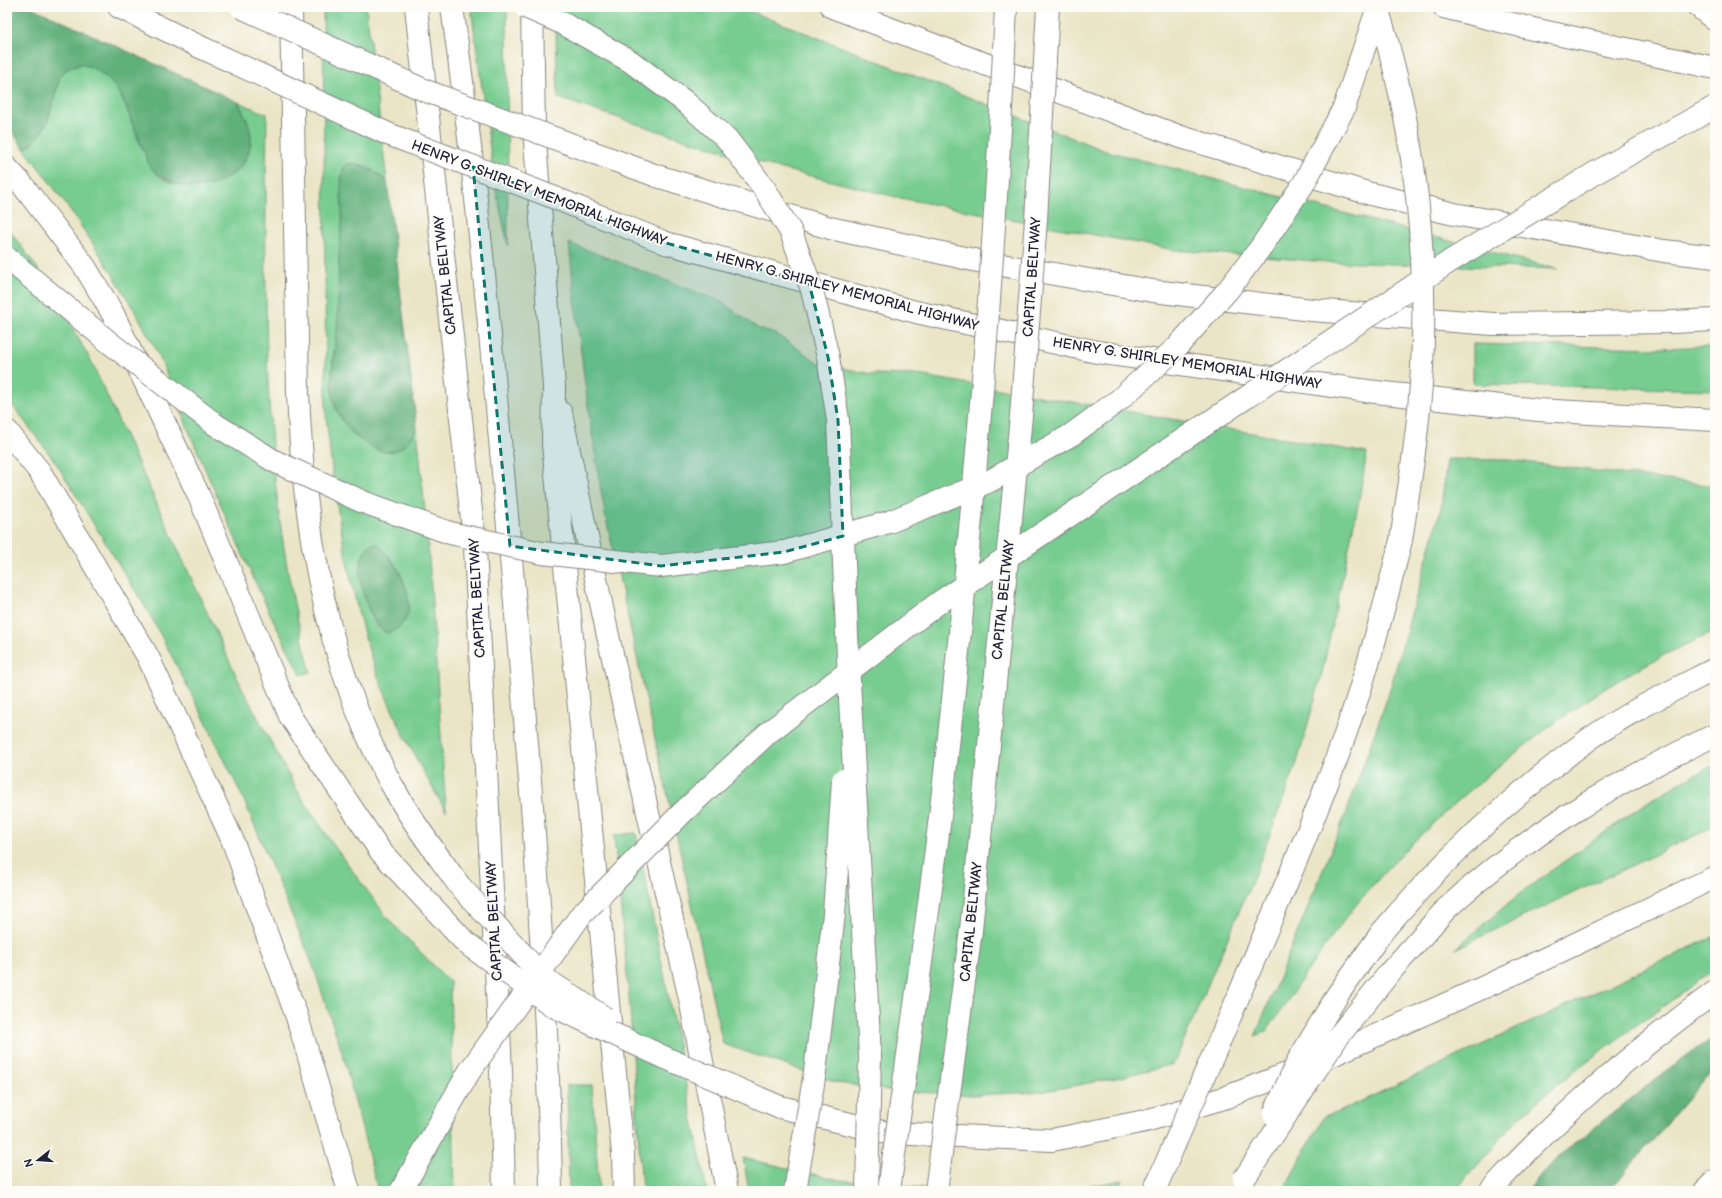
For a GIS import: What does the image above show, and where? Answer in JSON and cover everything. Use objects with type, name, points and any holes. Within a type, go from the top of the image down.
[{"type":"main road","name":"HENRY G. SHIRLEY MEMORIAL HIGHWAY","points":[[119,7],[196,45],[388,134],[550,196],[666,243],[916,312],[1097,352],[1375,392],[1538,410],[1715,420]]},
{"type":"main road","points":[[241,7],[426,91],[656,176],[830,228],[978,261],[1154,291],[1312,310],[1492,324],[1673,322],[1715,320]]},
{"type":"main road","points":[[291,7],[300,450],[310,531],[326,606],[346,679],[374,748],[400,800],[459,885],[544,978],[668,1059]]},
{"type":"main road","name":"CAPITAL BELTWAY","points":[[416,7],[475,547],[501,1071],[504,1191]]},
{"type":"main road","points":[[452,7],[470,133],[521,676],[539,907],[550,1191]]},
{"type":"main road","points":[[525,7],[562,23],[630,61],[684,100],[727,140],[764,188],[791,232],[812,290],[828,357],[838,420],[849,681],[870,1056],[867,1191]]},
{"type":"main road","points":[[532,7],[534,129],[554,387],[553,444],[623,1154],[624,1191]]},
{"type":"main road","points":[[832,7],[1182,137],[1371,194],[1454,214],[1664,251],[1715,257]]},
{"type":"main road","points":[[889,1191],[944,784],[982,405],[1006,7]]},
{"type":"main road","name":"CAPITAL BELTWAY","points":[[936,1191],[972,930],[1021,416],[1036,220],[1048,7]]},
{"type":"main road","points":[[7,258],[110,344],[216,426],[274,461],[316,482],[363,502],[450,533],[542,553],[661,566],[784,552],[889,522],[990,481],[1071,435],[1130,390],[1176,348],[1228,290],[1261,247],[1304,183],[1344,108],[1377,7]]},
{"type":"main road","points":[[1154,1191],[1307,835],[1340,749],[1368,668],[1401,540],[1415,446],[1422,368],[1423,267],[1419,199],[1408,123],[1390,49],[1377,7]]},
{"type":"main road","points":[[1444,7],[1533,29],[1715,68]]},
{"type":"main road","points":[[1699,7],[1715,20]]},
{"type":"main road","points":[[401,1191],[469,1072],[581,915],[682,813],[769,732],[938,604],[1452,260],[1595,173],[1715,107]]},
{"type":"main road","points":[[14,175],[85,267],[113,314],[199,496],[290,716],[381,852],[466,943],[553,1006],[668,1059],[780,1107],[887,1133],[1052,1140],[1145,1121],[1224,1098],[1310,1065],[1511,975],[1715,877]]},
{"type":"main road","points":[[554,387],[568,442],[608,636],[690,999],[727,1191]]},
{"type":"main road","points":[[7,431],[40,472],[148,657],[232,839],[297,1017],[349,1191]]},
{"type":"main road","points":[[1242,1185],[1298,1061],[1338,994],[1382,932],[1419,889],[1458,848],[1512,801],[1589,740],[1646,705],[1715,668]]},
{"type":"main road","points":[[795,1191],[815,1072],[834,914],[849,681]]},
{"type":"main road","points":[[1242,1185],[1337,1038],[1391,971],[1446,909],[1481,877],[1549,826],[1664,759],[1715,735]]},
{"type":"main road","points":[[1490,1191],[1566,1113],[1657,1034],[1715,992]]},
{"type":"main road","points":[[1705,1191],[1715,1181]]},
{"type":"highlighted area","points":[[473,167],[666,243],[809,283],[828,357],[838,420],[843,536],[784,552],[661,566],[510,546]]},
{"type":"green space","points":[[7,7],[31,7],[238,102],[247,120],[251,134],[249,149],[245,159],[239,168],[231,175],[211,185],[191,187],[174,183],[164,178],[150,167],[123,99],[115,87],[100,72],[81,64],[65,70],[60,77],[45,126],[33,143],[24,149],[7,124]]},
{"type":"green space","points":[[323,7],[366,7],[387,181],[369,168],[360,164],[341,178],[343,208],[339,257],[338,310],[332,371],[332,388],[335,406],[339,415],[352,432],[367,445],[385,451],[395,450],[400,448],[408,441],[417,428],[428,542],[446,811],[391,707],[373,663],[366,641],[346,557],[336,500],[326,414]],"holes":[[[371,544],[381,549],[396,565],[402,576],[407,598],[407,609],[405,620],[377,627],[364,597],[361,562],[365,552]]]},
{"type":"green space","points":[[471,7],[507,7],[508,245],[495,186]]},
{"type":"green space","points":[[555,7],[740,7],[1103,150],[1557,269],[1327,262],[1174,250],[900,198],[778,168],[558,98]]},
{"type":"green space","points":[[81,64],[97,70],[108,79],[117,90],[142,147],[155,171],[167,181],[180,185],[207,185],[221,181],[233,174],[242,165],[249,151],[249,132],[247,121],[238,102],[267,114],[266,325],[274,465],[282,534],[294,603],[311,672],[301,675],[272,617],[193,441],[170,381],[140,320],[94,244],[24,149],[30,146],[47,123],[60,77],[65,70]]},
{"type":"green space","points":[[353,163],[369,168],[387,181],[417,428],[404,446],[388,452],[373,448],[358,438],[345,424],[333,398],[332,371],[338,317],[339,256],[342,220],[341,183],[343,169],[346,164]]},
{"type":"green space","points":[[7,227],[44,277],[91,361],[241,686],[295,787],[334,846],[389,920],[450,982],[455,1191],[378,1191],[343,1055],[312,963],[243,798],[204,718],[149,613],[56,463],[7,398]]},
{"type":"green space","points":[[569,243],[720,301],[759,329],[776,334],[819,363],[871,374],[918,375],[1367,453],[1358,505],[1322,673],[1297,763],[1253,879],[1174,1064],[1116,1078],[1040,1092],[972,1095],[893,1091],[838,1083],[723,1044],[605,514],[584,379]]},
{"type":"green space","points":[[1473,344],[1661,348],[1715,346],[1715,390],[1473,384]]},
{"type":"green space","points":[[1447,459],[1510,460],[1715,486],[1715,632],[1686,644],[1632,672],[1581,704],[1532,740],[1452,806],[1400,856],[1353,908],[1267,1031],[1255,1036],[1347,811],[1389,693],[1441,508]]},
{"type":"green space","points":[[371,544],[377,544],[386,553],[394,564],[407,591],[409,604],[407,616],[400,626],[387,633],[381,629],[371,614],[364,595],[360,576],[362,559]]},
{"type":"green space","points":[[1715,765],[1715,826],[1455,949],[1519,894],[1608,830],[1649,801],[1695,774]]},
{"type":"green space","points":[[636,833],[707,1191],[642,1191],[630,1009],[614,835]]},
{"type":"green space","points":[[1715,936],[1715,969],[1579,1067],[1522,1114],[1455,1191],[1283,1191],[1324,1116],[1336,1113]]},
{"type":"green space","points":[[1715,1036],[1715,1067],[1609,1191],[1526,1191],[1559,1156],[1653,1081]]},
{"type":"green space","points":[[567,1085],[592,1085],[599,1191],[569,1191]]},
{"type":"green space","points":[[743,1158],[840,1180],[961,1191],[749,1191]]},
{"type":"green space","points":[[1123,1180],[1118,1191],[1058,1191]]}]
